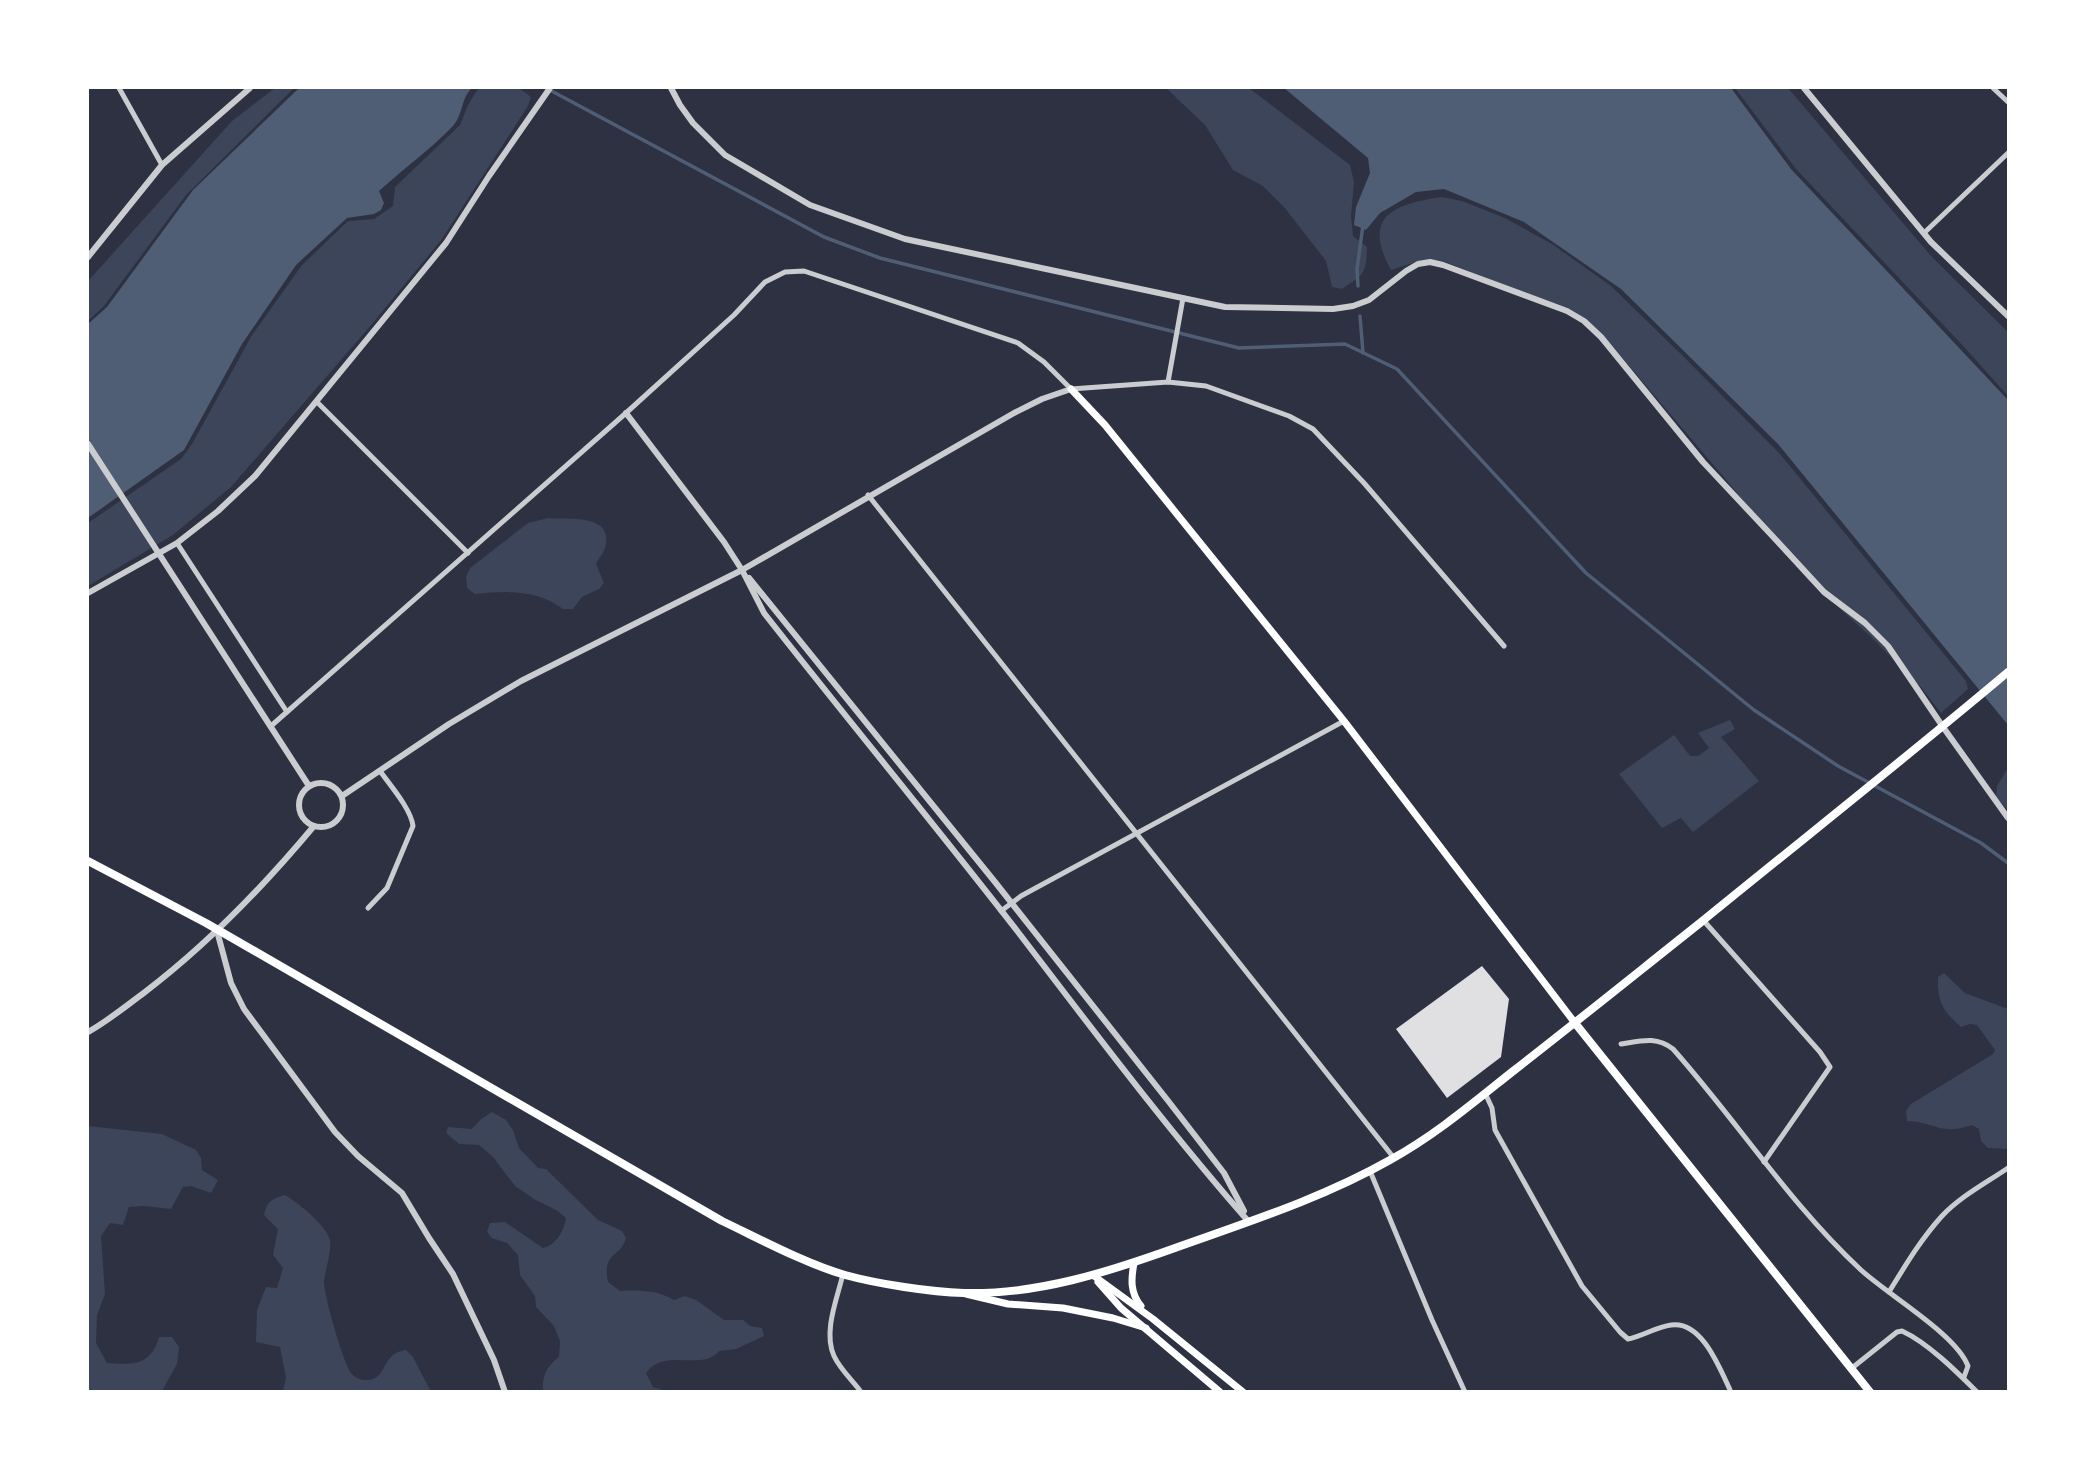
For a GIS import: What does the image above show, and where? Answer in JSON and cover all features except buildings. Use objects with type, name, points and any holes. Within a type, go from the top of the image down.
[{"type":"main road","points":[[1071,389],[1105,425],[1344,721],[1575,1023],[1870,1391]]},
{"type":"main road","points":[[962,1293],[1038,1287],[1094,1276],[1249,1222],[1330,1190],[1395,1158],[1575,1023],[2008,672]]},
{"type":"main road","points":[[88,861],[217,930],[722,1221],[790,1253],[843,1274],[911,1287],[962,1293],[1008,1304],[1063,1308],[1146,1328]]},
{"type":"main road","points":[[1134,1263],[1131,1283],[1133,1292],[1137,1301],[1153,1319]]},
{"type":"main road","points":[[1094,1276],[1153,1319],[1242,1391]]},
{"type":"main road","points":[[1094,1276],[1121,1308],[1220,1391]]},
{"type":"street","points":[[120,88],[162,165]]},
{"type":"street","points":[[88,257],[162,165],[250,88]]},
{"type":"street","points":[[88,593],[177,543],[238,493],[317,402],[446,243],[550,88]]},
{"type":"street","points":[[671,88],[693,123],[725,155],[810,205],[905,239],[1225,307],[1334,309],[1353,306],[1369,300],[1418,264],[1430,262],[1567,311],[1584,321],[1601,337],[1703,462],[1824,592],[1865,623],[1888,646],[2008,818]]},
{"type":"street","points":[[1804,88],[1924,233],[2008,316]]},
{"type":"street","points":[[1993,88],[2008,102]]},
{"type":"street","points":[[1924,233],[2008,153]]},
{"type":"street","points":[[271,726],[626,413],[734,315],[765,282],[785,272],[804,271],[1018,343],[1044,362],[1071,389]]},
{"type":"street","points":[[1168,382],[1184,298]]},
{"type":"street","points":[[342,796],[449,724],[521,681],[742,570],[868,495],[1021,410],[1071,389],[1168,382],[1206,386],[1289,416],[1313,429],[1364,483],[1504,646]]},
{"type":"street","points":[[317,402],[468,552]]},
{"type":"street","points":[[626,413],[724,542],[764,613],[1067,998],[1249,1222]]},
{"type":"street","points":[[88,444],[309,786]]},
{"type":"street","points":[[868,495],[1395,1158]]},
{"type":"street","points":[[177,543],[287,712]]},
{"type":"street","points":[[742,570],[1011,902],[1224,1173],[1249,1222]]},
{"type":"street","points":[[1001,911],[1011,902],[1344,721]]},
{"type":"street","points":[[368,908],[387,888],[413,826],[412,819],[380,771]]},
{"type":"street","points":[[328,783],[342,796],[343,809],[337,820],[326,827],[314,826],[302,817],[299,804],[304,790],[309,786],[328,783]]},
{"type":"street","points":[[88,1032],[182,963],[287,858],[314,826]]},
{"type":"street","points":[[1703,920],[1821,1052],[1830,1067],[1764,1162]]},
{"type":"street","points":[[217,930],[231,983],[244,1009],[335,1132],[358,1156],[402,1193],[453,1274],[494,1360],[505,1391]]},
{"type":"street","points":[[1621,1044],[1651,1040],[1660,1041],[1674,1049],[1764,1162],[1838,1248],[1863,1273],[1959,1351],[1968,1366],[1964,1377]]},
{"type":"street","points":[[1485,1093],[1492,1108],[1495,1130],[1582,1286],[1628,1339],[1675,1324],[1692,1329],[1702,1337],[1731,1391]]},
{"type":"street","points":[[1889,1292],[1910,1258],[1942,1216],[1963,1198],[2008,1168]]},
{"type":"street","points":[[1370,1171],[1432,1320],[1465,1391]]},
{"type":"street","points":[[843,1274],[832,1322],[831,1348],[835,1359],[861,1391]]},
{"type":"street","points":[[1852,1368],[1902,1331],[1964,1377],[1977,1391]]},
{"type":"shaded area","points":[[275,88],[294,88],[186,195],[104,306],[88,321],[88,281],[232,121]]},
{"type":"shaded area","points":[[299,88],[472,88],[453,126],[379,191],[384,203],[381,210],[374,214],[347,218],[296,265],[242,344],[184,450],[88,518],[88,324],[107,307],[193,190]]},
{"type":"shaded area","points":[[480,88],[519,88],[531,97],[528,106],[442,239],[231,487],[173,535],[88,586],[88,523],[181,459],[252,335],[302,265],[348,221],[374,219],[393,206],[395,187],[460,125],[468,105]]},
{"type":"shaded area","points":[[1166,88],[1249,88],[1350,165],[1354,182],[1351,216],[1353,236],[1367,247],[1366,263],[1359,277],[1342,289],[1332,287],[1326,261],[1284,207],[1263,186],[1233,170],[1205,125]]},
{"type":"shaded area","points":[[1284,88],[1731,88],[1791,169],[2008,400],[2008,725],[1778,444],[1621,289],[1524,222],[1444,189],[1416,192],[1380,213],[1366,230],[1354,225],[1356,207],[1370,173],[1368,158]]},
{"type":"shaded area","points":[[1735,88],[1788,88],[1932,257],[2008,332],[2008,396],[1796,169]]},
{"type":"shaded area","points":[[1442,197],[1462,201],[1505,218],[1552,244],[1611,286],[1780,454],[1966,681],[1968,689],[1941,713],[1920,686],[1870,636],[1807,579],[1728,482],[1586,319],[1443,261],[1423,260],[1391,270],[1380,237],[1381,225],[1387,216],[1410,204]]},
{"type":"shaded area","points":[[548,518],[586,520],[602,527],[606,534],[606,544],[596,564],[604,583],[599,589],[582,597],[573,609],[563,609],[553,602],[532,595],[510,592],[475,594],[467,588],[466,577],[470,568],[528,523]]},
{"type":"shaded area","points":[[1730,720],[1735,729],[1721,737],[1759,781],[1693,832],[1681,818],[1662,828],[1619,774],[1674,735],[1690,756],[1698,756],[1709,748],[1698,733]]},
{"type":"shaded area","points":[[2008,768],[2008,810],[1996,797],[1997,786]]},
{"type":"shaded area","points":[[1944,973],[1965,993],[2008,1009],[2008,1149],[1988,1148],[1981,1141],[1979,1129],[1972,1125],[1945,1129],[1907,1121],[1906,1111],[1911,1104],[1993,1054],[1995,1050],[1977,1025],[1961,1027],[1946,1011],[1940,1000],[1938,986],[1938,977]]},
{"type":"shaded area","points":[[492,1112],[506,1120],[513,1130],[519,1148],[538,1168],[546,1169],[598,1220],[622,1231],[626,1238],[609,1260],[608,1282],[620,1291],[648,1291],[674,1300],[685,1296],[696,1300],[724,1320],[743,1320],[750,1326],[762,1328],[764,1336],[736,1349],[719,1351],[703,1360],[673,1360],[654,1365],[646,1373],[653,1387],[666,1391],[543,1391],[546,1372],[559,1357],[560,1341],[554,1326],[536,1307],[535,1296],[520,1275],[518,1255],[507,1243],[492,1238],[487,1232],[490,1223],[505,1222],[543,1248],[559,1237],[566,1218],[515,1186],[493,1157],[479,1145],[459,1144],[446,1133],[448,1127],[472,1129]]},
{"type":"shaded area","points":[[88,1126],[162,1134],[196,1150],[201,1158],[202,1170],[218,1180],[211,1193],[191,1186],[183,1187],[171,1209],[129,1207],[123,1225],[110,1223],[101,1236],[105,1294],[97,1315],[96,1343],[107,1363],[125,1364],[146,1358],[151,1354],[159,1337],[172,1337],[179,1347],[177,1364],[162,1391],[88,1391]]},
{"type":"shaded area","points":[[285,1195],[303,1208],[328,1234],[330,1250],[325,1289],[340,1345],[352,1374],[366,1380],[377,1377],[391,1356],[406,1350],[413,1357],[429,1391],[283,1391],[286,1378],[280,1347],[256,1342],[257,1310],[266,1287],[277,1288],[283,1268],[273,1255],[278,1229],[264,1215],[270,1202]]},
{"type":"waterway","points":[[546,88],[824,237],[880,258],[1239,348],[1345,344],[1397,369],[1586,573],[1754,710],[1838,766],[1981,843],[2008,863]]},
{"type":"waterway","points":[[1358,286],[1357,269],[1363,225]]},
{"type":"waterway","points":[[1360,316],[1363,353]]}]
